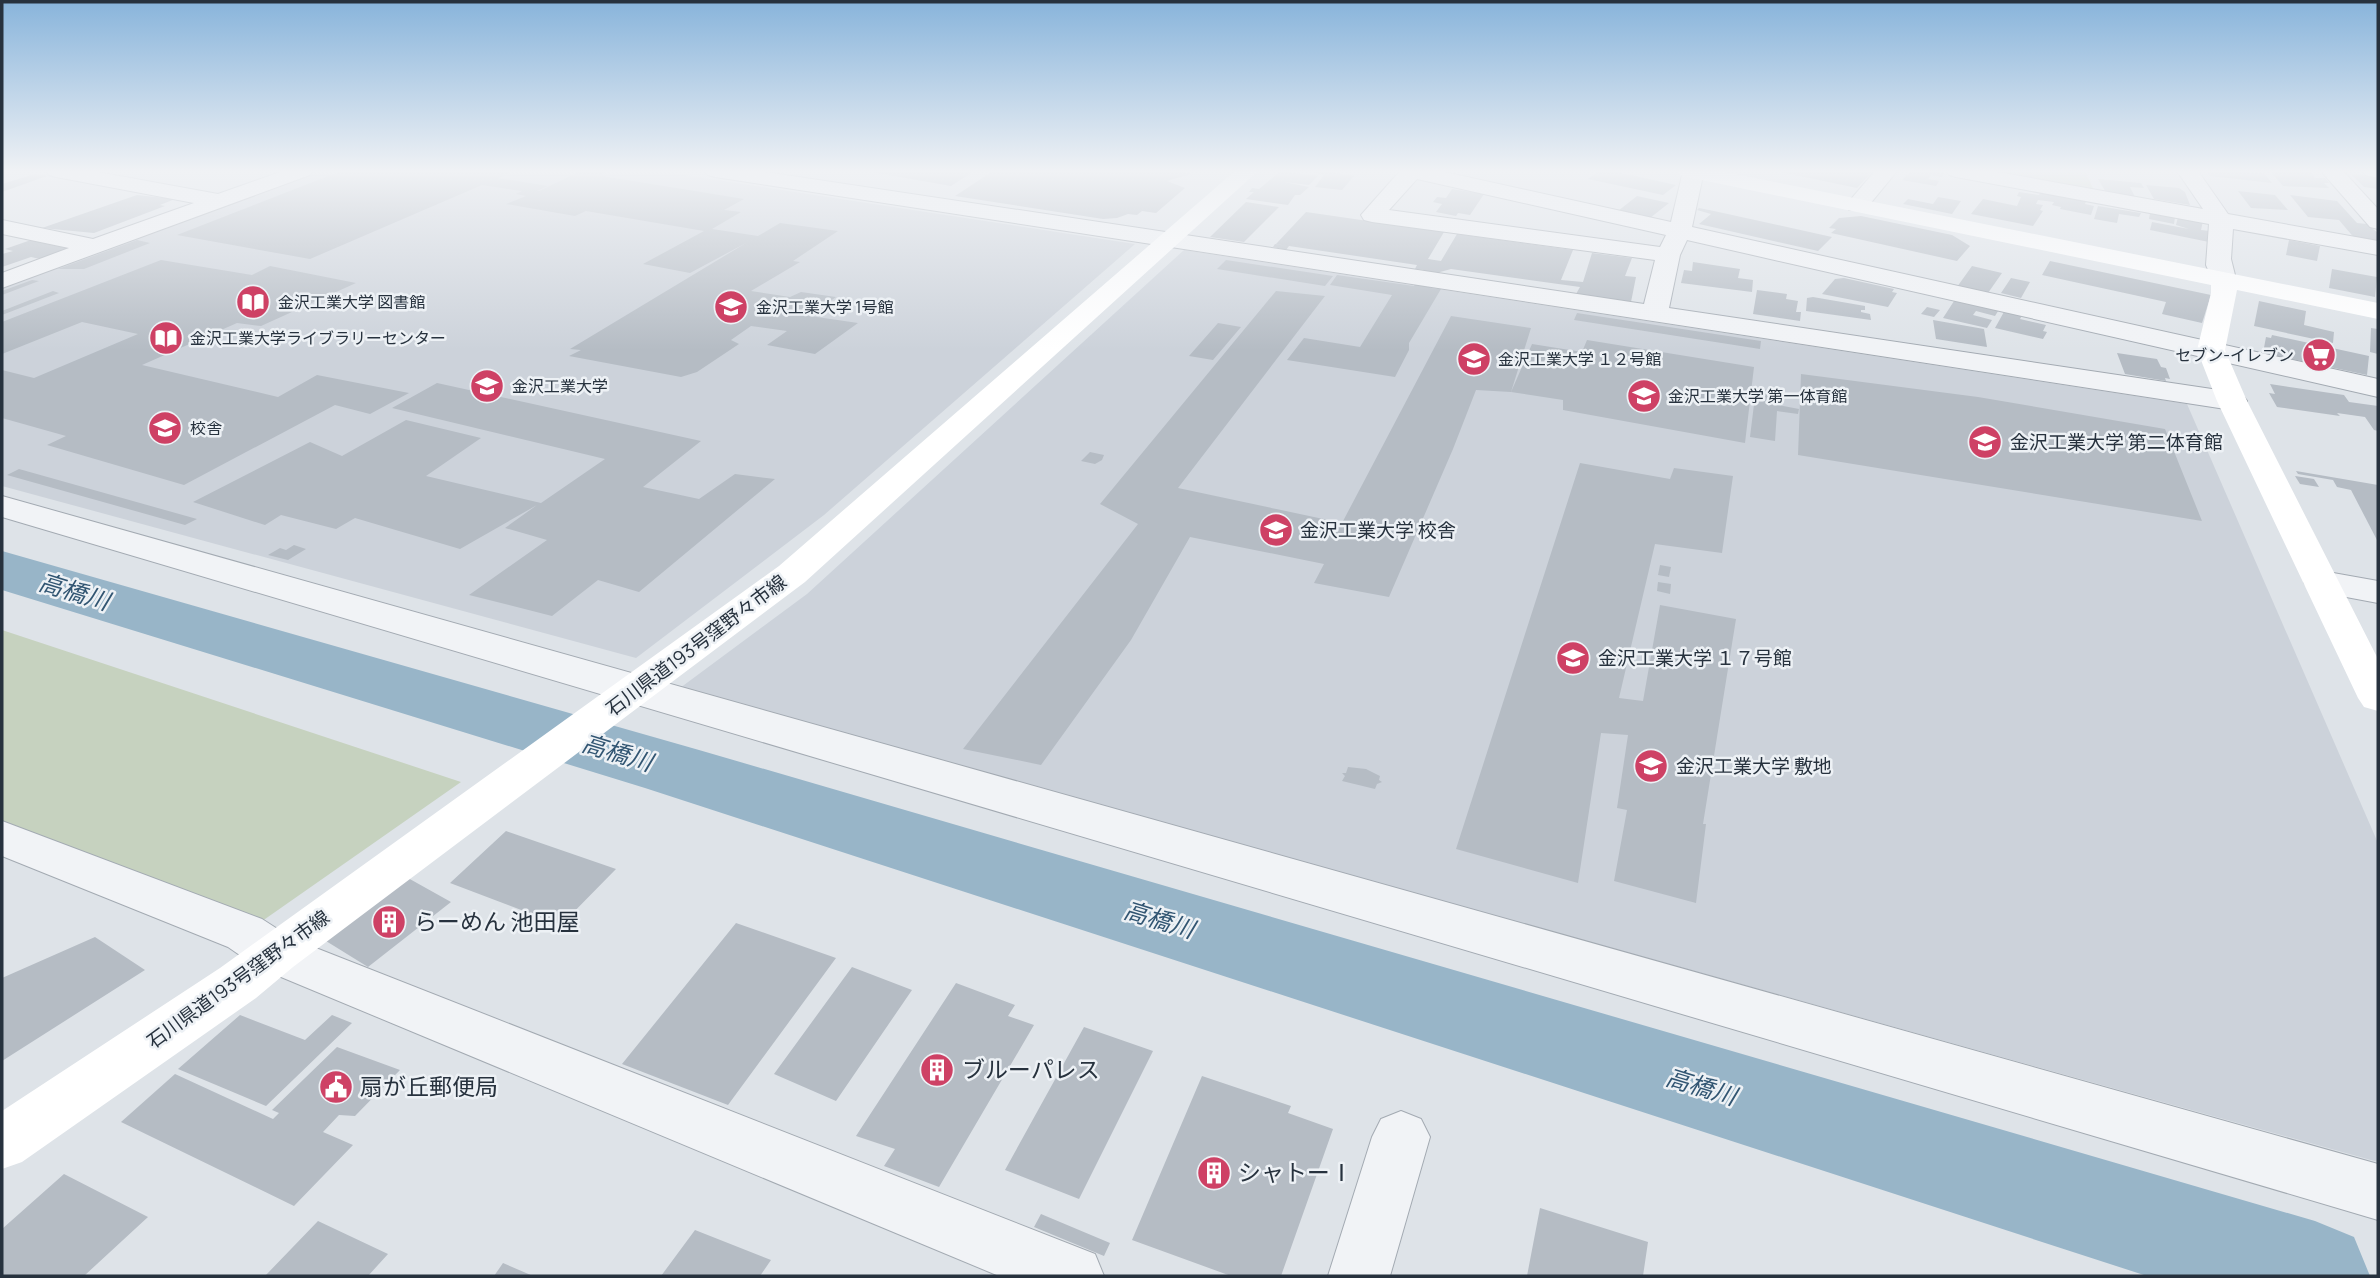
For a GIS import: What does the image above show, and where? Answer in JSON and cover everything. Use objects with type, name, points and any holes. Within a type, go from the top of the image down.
[{"type":"main road","name":"石川県道193号窪野々市線","points":[[2,1143],[238,984],[275,953],[792,574],[1183,231]]},
{"type":"main road","points":[[1984,231],[2378,311]]},
{"type":"main road","points":[[2223,279],[2224,293],[2211,350],[2232,401],[2378,698]]},
{"type":"street","points":[[19,231],[95,247]]},
{"type":"street","points":[[2,281],[139,231]]},
{"type":"street","points":[[1111,231],[2232,401]]},
{"type":"street","points":[[1488,231],[1668,255]]},
{"type":"street","points":[[1655,313],[1668,255],[1680,231],[2378,388]]},
{"type":"street","points":[[2222,231],[2217,265],[2223,279]]},
{"type":"street","points":[[2286,231],[2378,248]]},
{"type":"street","points":[[2,506],[635,691],[2378,1192]]},
{"type":"street","points":[[2322,582],[2378,592]]},
{"type":"street","points":[[2,838],[245,933],[275,953],[1073,1276]]},
{"type":"street","points":[[1359,1276],[1401,1137]]},
{"type":"shaded area","name":"金沢工業大学","points":[[156,231],[1048,231],[1135,244],[824,515],[636,658],[2,486],[2,287]]},
{"type":"shaded area","name":"金沢工業大学 敷地","points":[[1184,250],[2187,404],[2378,843],[2378,1162],[680,688],[807,594]]},
{"type":"green space","points":[[2,630],[461,782],[245,933],[2,838]]},
{"type":"building","points":[[69,231],[100,231],[94,233]]},
{"type":"building","name":"金沢工業大学 1号館","points":[[188,231],[376,231],[310,259],[177,235]]},
{"type":"building","name":"金沢工業大学 1号館","points":[[702,231],[758,236],[767,231],[838,231],[793,261],[800,262],[751,291],[790,297],[801,292],[836,297],[810,316],[858,323],[815,354],[767,345],[787,331],[751,326],[731,340],[739,344],[697,372],[681,377],[569,356],[581,350],[570,349],[746,243],[690,273],[643,264],[704,231]]},
{"type":"building","points":[[1217,231],[1255,231],[1244,242],[1210,237]]},
{"type":"building","points":[[1289,231],[1435,231],[1444,232],[1428,259],[1441,261],[1457,234],[1573,250],[1561,280],[1583,282],[1592,253],[1632,258],[1625,276],[1636,277],[1631,302],[1576,294],[1580,287],[1451,269],[1440,272],[1430,288],[1441,289],[1409,343],[1409,350],[1395,377],[1287,360],[1304,338],[1360,347],[1392,295],[1330,285],[1337,275],[1414,286],[1424,270],[1415,269],[1417,265],[1289,246],[1286,250],[1273,247],[1275,244],[1287,246],[1276,244]]},
{"type":"building","points":[[1728,231],[1803,231],[1832,237],[1818,251]]},
{"type":"building","points":[[1834,231],[1931,231],[1952,235],[1970,246],[1957,261],[1831,233]]},
{"type":"building","points":[[2153,231],[2210,231],[2209,242]]},
{"type":"building","points":[[2348,231],[2375,231],[2378,233],[2378,243],[2356,240]]},
{"type":"building","points":[[31,240],[69,248],[40,259],[31,257],[2,267],[2,254],[13,251],[5,249]]},
{"type":"building","points":[[137,240],[150,243],[84,269],[58,269]]},
{"type":"building","points":[[2289,240],[2320,246],[2317,261],[2286,255]]},
{"type":"building","points":[[161,260],[252,275],[270,266],[356,283],[261,326],[237,323],[142,365],[278,397],[317,375],[409,393],[370,414],[335,405],[184,485],[47,445],[66,436],[2,418],[2,370],[34,378],[138,334],[82,322],[2,354],[2,322]]},
{"type":"building","points":[[1226,260],[1333,276],[1325,286],[1217,269]]},
{"type":"building","points":[[2050,261],[2211,295],[2202,323],[2162,314],[2166,302],[2042,275]]},
{"type":"building","points":[[1693,262],[1740,269],[1738,278],[1753,280],[1752,292],[1681,283],[1684,270],[1692,271]]},
{"type":"building","points":[[1972,266],[2002,273],[1988,293],[1957,287]]},
{"type":"building","points":[[2332,269],[2377,277],[2375,297],[2329,288]]},
{"type":"building","points":[[1844,278],[1894,289],[1892,292],[1897,293],[1888,307],[1822,294],[1835,279]]},
{"type":"building","points":[[2011,278],[2030,282],[2021,298],[2001,293]]},
{"type":"building","points":[[32,280],[39,281],[2,295],[2,291]]},
{"type":"building","points":[[1757,290],[1787,294],[1786,299],[1798,301],[1796,312],[1801,312],[1800,321],[1753,314]]},
{"type":"building","points":[[53,291],[59,293],[2,315],[2,311]]},
{"type":"building","name":"金沢工業大学 校舎","points":[[1276,291],[1325,296],[1178,488],[1342,523],[1451,316],[1531,328],[1511,392],[1476,390],[1389,597],[1314,583],[1324,564],[1190,537],[1131,640],[1041,765],[963,749],[1138,524],[1100,504]]},
{"type":"building","points":[[1807,298],[1865,306],[1865,310],[1861,312],[1870,314],[1871,320],[1806,311]]},
{"type":"building","points":[[1956,298],[2000,308],[1995,316],[1976,311],[1973,315],[1992,320],[1987,328],[1943,318]]},
{"type":"building","points":[[2259,301],[2306,311],[2304,325],[2334,332],[2333,343],[2254,326]]},
{"type":"building","points":[[1927,307],[1940,310],[1934,317],[1921,314]]},
{"type":"building","points":[[2005,310],[2023,314],[2020,319],[2046,325],[2043,331],[2047,332],[2043,339],[1995,328]]},
{"type":"building","points":[[1577,313],[1761,341],[1760,349],[1574,320]]},
{"type":"building","points":[[1933,320],[1984,329],[1987,347],[1936,339]]},
{"type":"building","points":[[1218,323],[1241,327],[1213,360],[1189,356]]},
{"type":"building","points":[[2371,328],[2378,329],[2378,354],[2370,352]]},
{"type":"building","name":"セブン-イレブン","points":[[2272,335],[2369,356],[2367,375],[2263,353],[2266,337],[2271,338]]},
{"type":"building","name":"金沢工業大学 第一体育館","points":[[1587,340],[1754,367],[1745,443],[1563,410],[1563,400],[1511,392],[1532,344],[1582,352]]},
{"type":"building","points":[[2117,353],[2157,359],[2161,367],[2166,368],[2170,379],[2165,378],[2166,381],[2125,374]]},
{"type":"building","name":"金沢工業大学 第二体育館","points":[[1801,374],[1978,397],[2165,429],[2202,521],[1798,455]]},
{"type":"building","points":[[437,383],[701,441],[643,487],[699,499],[735,474],[775,479],[639,592],[598,580],[552,616],[469,595],[547,540],[505,528],[537,505],[460,549],[355,518],[336,529],[281,515],[265,525],[193,502],[310,442],[342,456],[406,420],[481,438],[426,476],[541,503],[605,459],[392,408]]},
{"type":"building","points":[[2270,384],[2344,395],[2349,402],[2378,406],[2378,431],[2374,430],[2365,417],[2277,407],[2269,393],[2275,394]]},
{"type":"building","points":[[1756,388],[1779,392],[1778,405],[1799,409],[1798,414],[1777,411],[1775,441],[1750,437]]},
{"type":"building","points":[[1090,452],[1104,455],[1102,460],[1095,464],[1081,461]]},
{"type":"building","name":"金沢工業大学 １７号館","points":[[1580,463],[1670,479],[1674,468],[1733,476],[1722,553],[1655,544],[1619,698],[1643,701],[1660,605],[1736,619],[1703,824],[1706,824],[1696,903],[1614,881],[1627,810],[1617,808],[1628,735],[1601,733],[1578,883],[1456,849]]},
{"type":"building","points":[[19,469],[197,519],[185,525],[7,475]]},
{"type":"building","points":[[2296,471],[2378,485],[2378,542],[2351,490],[2337,487],[2333,480],[2298,474]]},
{"type":"building","points":[[2295,476],[2314,479],[2319,487],[2300,484]]},
{"type":"building","points":[[294,545],[306,549],[288,560],[268,555],[280,548],[286,550]]},
{"type":"building","points":[[1660,565],[1671,567],[1669,577],[1658,575]]},
{"type":"building","points":[[1658,582],[1671,584],[1670,594],[1657,591]]},
{"type":"building","points":[[1348,767],[1366,769],[1380,776],[1379,780],[1382,782],[1377,784],[1375,789],[1342,781],[1345,776],[1342,773],[1346,773]]},
{"type":"building","points":[[506,831],[616,869],[561,925],[450,883]]},
{"type":"building","name":"らーめん 池田屋","points":[[408,878],[451,902],[368,967],[326,941]]},
{"type":"building","points":[[736,923],[836,958],[728,1105],[622,1064]]},
{"type":"building","points":[[95,937],[145,970],[2,1061],[2,978]]},
{"type":"building","points":[[852,967],[912,990],[836,1101],[774,1074]]},
{"type":"building","name":"ブルーパレス","points":[[956,983],[1015,1005],[1008,1016],[1034,1025],[939,1187],[884,1166],[895,1149],[856,1136]]},
{"type":"building","points":[[240,1015],[305,1040],[332,1015],[352,1023],[266,1106],[178,1069]]},
{"type":"building","points":[[1084,1027],[1153,1051],[1079,1199],[1005,1170]]},
{"type":"building","points":[[337,1047],[400,1070],[355,1116],[339,1115],[323,1132],[353,1145],[294,1206],[121,1122],[175,1074],[273,1119],[279,1113],[272,1110]]},
{"type":"building","name":"シャトーⅠ","points":[[1202,1076],[1291,1106],[1288,1113],[1333,1129],[1281,1276],[1231,1276],[1132,1240]]},
{"type":"building","points":[[64,1174],[148,1217],[84,1276],[2,1276],[2,1229]]},
{"type":"building","points":[[1540,1208],[1648,1242],[1643,1276],[1527,1276]]},
{"type":"building","points":[[1041,1214],[1110,1243],[1104,1256],[1034,1227]]},
{"type":"building","points":[[318,1221],[388,1254],[368,1276],[265,1276]]},
{"type":"building","points":[[695,1230],[771,1260],[760,1276],[661,1276]]},
{"type":"building","points":[[503,1263],[533,1276],[494,1276]]},
{"type":"waterway","name":"高橋川","points":[[2,570],[672,769],[2315,1276]]},
{"type":"place","name":"金沢工業大学 図書館","points":[[253,302]]},
{"type":"place","name":"金沢工業大学 1号館","points":[[731,307]]},
{"type":"place","name":"金沢工業大学ライブラリーセンター","points":[[166,338]]},
{"type":"place","name":"セブン-イレブン","points":[[2319,355]]},
{"type":"place","name":"金沢工業大学 １２号館","points":[[1474,359]]},
{"type":"place","name":"金沢工業大学","points":[[487,386]]},
{"type":"place","name":"金沢工業大学 第一体育館","points":[[1644,396]]},
{"type":"place","name":"校舎","points":[[165,428]]},
{"type":"place","name":"金沢工業大学 第二体育館","points":[[1985,442]]},
{"type":"place","name":"金沢工業大学 校舎","points":[[1276,530]]},
{"type":"place","name":"金沢工業大学 １７号館","points":[[1573,658]]},
{"type":"place","name":"金沢工業大学 敷地","points":[[1651,766]]},
{"type":"place","name":"らーめん 池田屋","points":[[389,922]]},
{"type":"place","name":"ブルーパレス","points":[[937,1070]]},
{"type":"place","name":"扇が丘郵便局","points":[[336,1087]]},
{"type":"place","name":"シャトーⅠ","points":[[1214,1173]]}]
